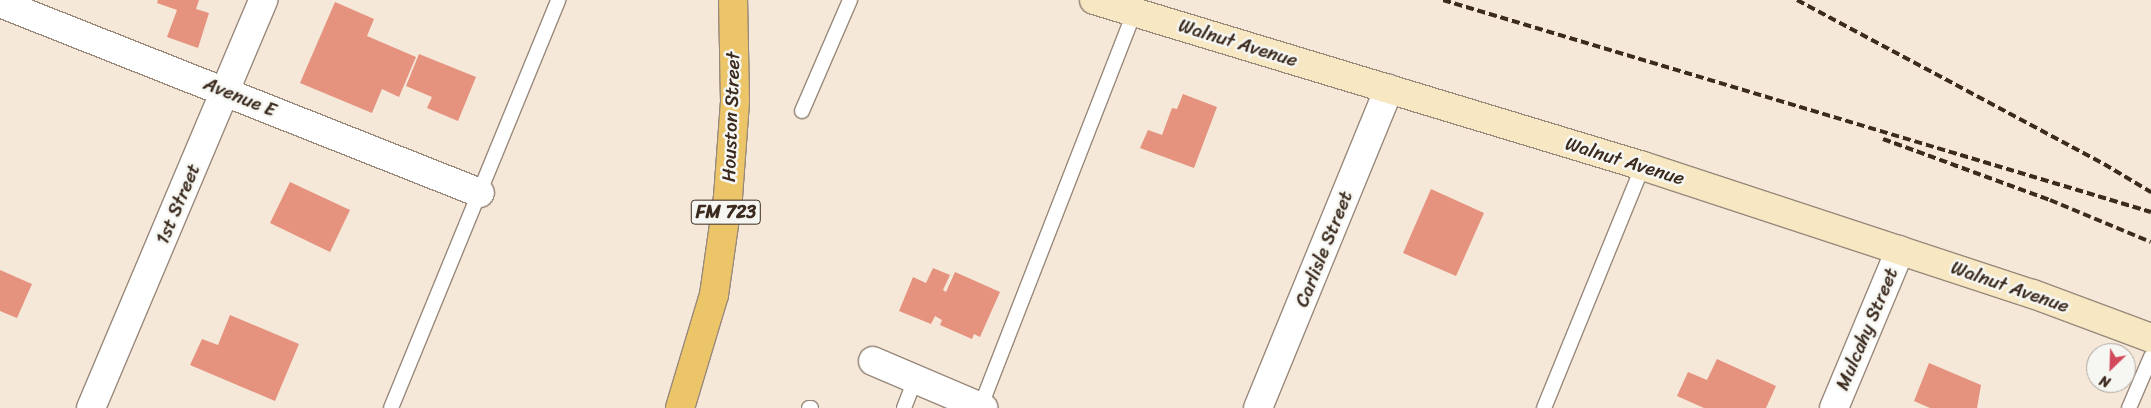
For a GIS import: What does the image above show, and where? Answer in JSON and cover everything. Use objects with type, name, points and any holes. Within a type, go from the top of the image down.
[{"type":"main road","name":"Houston Street","points":[[680,408],[714,295],[728,197],[734,101],[733,6]]},
{"type":"street","name":"1st Street","points":[[91,408],[263,0]]},
{"type":"street","name":"Walnut Avenue","points":[[1094,0],[1643,166],[2033,294],[2151,338]]},
{"type":"street","name":"Avenue E","points":[[0,3],[480,193]]},
{"type":"street","name":"Carlisle Street","points":[[1258,408],[1390,90]]},
{"type":"street","name":"Mulcahy Street","points":[[1834,408],[1900,250]]},
{"type":"street","points":[[872,361],[981,408]]},
{"type":"lane","points":[[391,408],[558,0]]},
{"type":"lane","points":[[802,111],[850,0]]},
{"type":"lane","points":[[981,408],[1135,11]]},
{"type":"lane","points":[[1544,408],[1643,166]]},
{"type":"lane","points":[[2129,408],[2151,358]]},
{"type":"lane","points":[[904,408],[916,379]]},
{"type":"building","points":[[158,0],[199,0],[196,9],[209,13],[198,48],[167,37],[177,10],[157,3]]},
{"type":"building","points":[[335,2],[374,19],[367,36],[416,57],[399,97],[382,89],[372,113],[300,83]]},
{"type":"building","points":[[419,54],[476,77],[458,121],[427,108],[432,97],[406,86]]},
{"type":"building","points":[[1183,94],[1217,107],[1194,168],[1140,148],[1148,130],[1162,135],[1172,108],[1177,109]]},
{"type":"building","points":[[290,182],[350,210],[330,252],[270,223]]},
{"type":"building","points":[[1431,189],[1484,213],[1456,276],[1403,253]]},
{"type":"building","points":[[933,268],[950,275],[943,290],[946,292],[955,272],[1000,292],[980,337],[974,334],[972,339],[940,325],[942,320],[935,316],[931,324],[899,311],[913,277],[926,283]]},
{"type":"building","points":[[0,270],[32,284],[17,318],[0,311]]},
{"type":"building","points":[[230,315],[299,344],[275,401],[190,365],[202,339],[218,345]]},
{"type":"building","points":[[1717,359],[1776,386],[1766,408],[1704,408],[1677,396],[1688,372],[1707,380]]},
{"type":"building","points":[[1929,363],[1981,385],[1977,408],[1930,408],[1914,401]]},
{"type":"railway","points":[[1443,0],[2151,212]]},
{"type":"railway","points":[[1797,0],[2104,164],[2151,192]]},
{"type":"railway","points":[[1883,139],[2050,200],[2151,242]]}]
